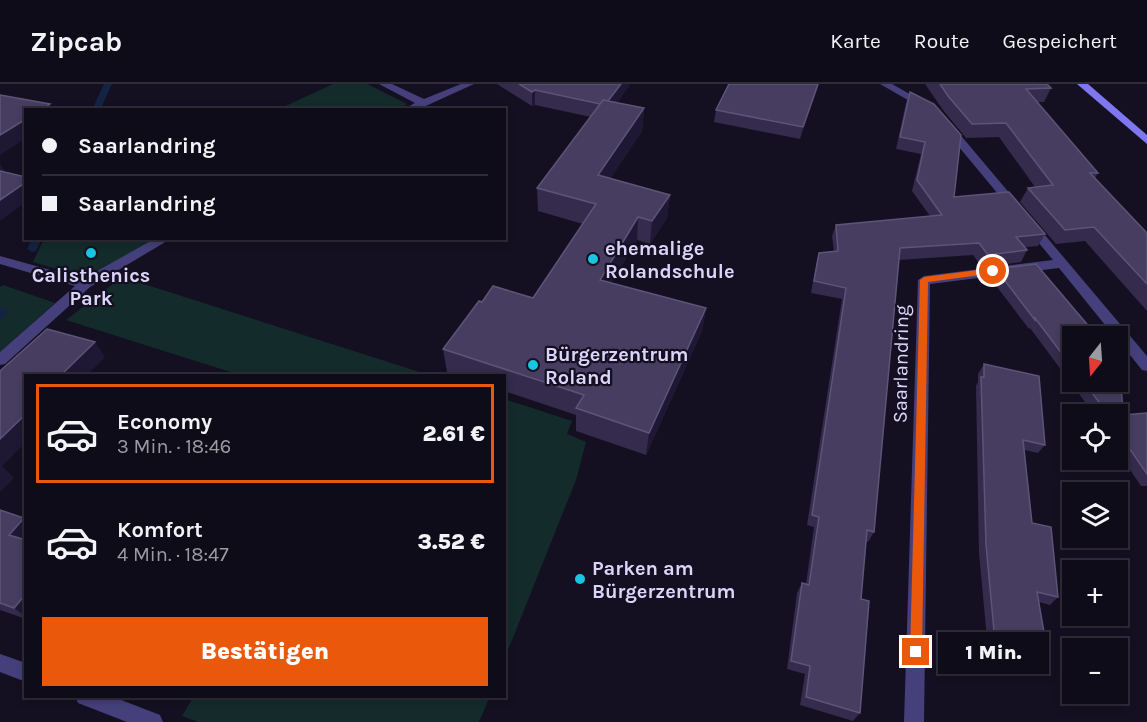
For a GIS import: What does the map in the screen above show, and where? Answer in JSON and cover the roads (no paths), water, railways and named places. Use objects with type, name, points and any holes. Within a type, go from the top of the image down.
[{"type":"main road","points":[[1082,84],[1147,141]]},
{"type":"street","points":[[384,84],[421,102]]},
{"type":"street","points":[[410,108],[469,84]]},
{"type":"street","points":[[885,84],[939,115],[1147,366]]},
{"type":"street","points":[[0,360],[85,284],[162,240]]},
{"type":"street","points":[[0,260],[85,284]]},
{"type":"street","name":"Saarlandring","points":[[914,722],[924,280],[1062,263]]},
{"type":"street","points":[[0,663],[24,672]]},
{"type":"street","points":[[90,698],[153,722]]},
{"type":"waterway","points":[[97,108],[108,84]]},
{"type":"waterway","points":[[32,249],[36,240]]},
{"type":"waterway","points":[[0,315],[4,311]]},
{"type":"place","name":"Calisthenics Park","points":[[91,253]]},
{"type":"place","name":"ehemalige Rolandschule","points":[[593,259]]},
{"type":"place","name":"Bürgerzentrum Roland","points":[[533,365]]},
{"type":"place","name":"Parken am Bürgerzentrum","points":[[580,579]]}]
